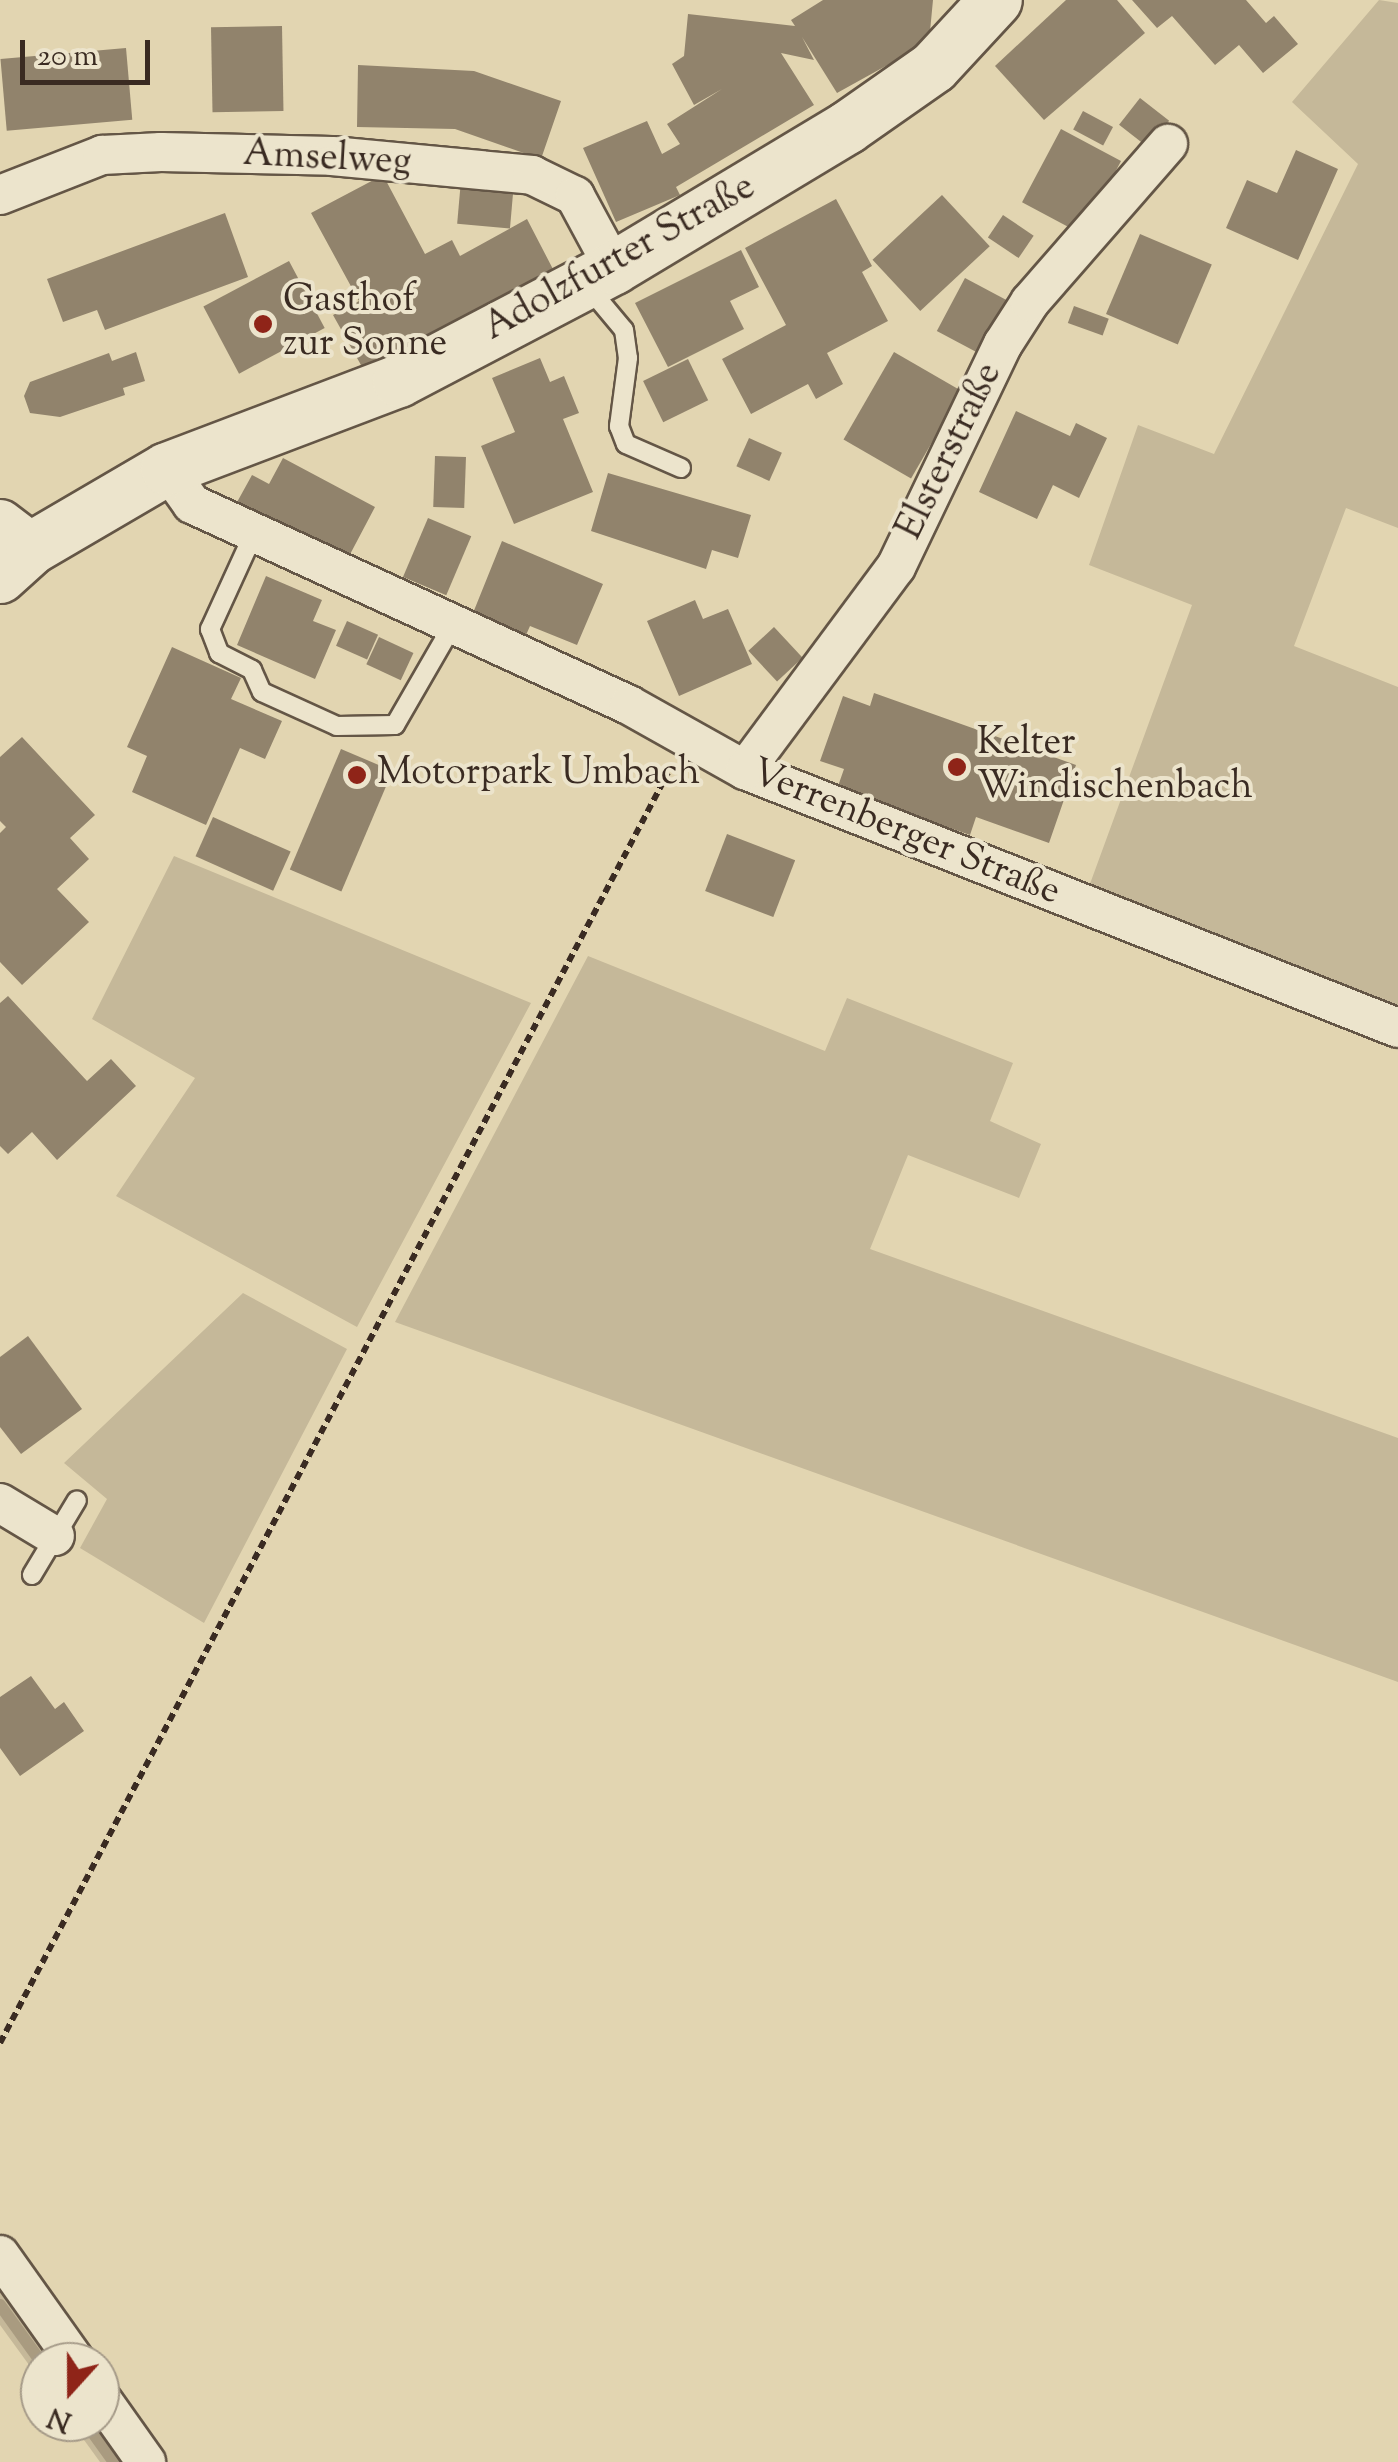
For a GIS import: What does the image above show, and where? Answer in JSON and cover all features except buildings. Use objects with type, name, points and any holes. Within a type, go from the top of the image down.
[{"type":"main road","name":"Adolzfurter Straße","points":[[11,550],[167,469],[398,381],[599,275],[847,128],[934,67],[996,0]]},
{"type":"street","name":"Elsterstraße","points":[[745,770],[896,567],[1003,344],[1030,302],[1168,144]]},
{"type":"street","name":"Amselweg","points":[[0,194],[102,155],[161,152],[332,156],[532,175],[576,196],[599,275]]},
{"type":"street","name":"Verrenberger Straße","points":[[167,469],[192,504],[451,628],[629,705],[685,741],[745,770],[1398,1028]]},
{"type":"street","points":[[0,1503],[55,1536]]},
{"type":"street","points":[[0,2255],[62,2342]]},
{"type":"street","points":[[120,2425],[146,2462]]},
{"type":"lane","points":[[599,275],[624,330],[628,358],[619,426],[626,444],[681,468]]},
{"type":"lane","points":[[254,533],[210,629],[219,653],[252,670],[262,692],[337,726],[395,724],[451,628]]},
{"type":"lane","points":[[32,1575],[77,1500]]},
{"type":"path","points":[[0,2043],[685,741]]},
{"type":"shaded area","points":[[1379,0],[1398,3],[1398,528],[1346,508],[1294,646],[1398,687],[1398,1013],[1087,892],[1192,605],[1089,565],[1138,425],[1214,454],[1358,164],[1292,102]]},
{"type":"shaded area","points":[[174,856],[531,1003],[357,1327],[116,1196],[195,1078],[92,1019]]},
{"type":"shaded area","points":[[588,956],[825,1051],[847,998],[1013,1063],[990,1121],[1041,1144],[1019,1198],[908,1155],[870,1249],[1398,1438],[1398,1682],[395,1322]]},
{"type":"shaded area","points":[[243,1293],[347,1349],[204,1623],[80,1548],[107,1499],[64,1463]]},
{"type":"shaded area","points":[[0,2279],[45,2342],[20,2342],[20,2352],[0,2325]]},
{"type":"shaded area","points":[[86,2442],[116,2442],[131,2462],[100,2462]]},
{"type":"waterway","points":[[0,2305],[27,2342]]},
{"type":"waterway","points":[[100,2442],[114,2462]]},
{"type":"place","name":"Gasthof zur Sonne","points":[[263,324]]},
{"type":"place","name":"Kelter Windischenbach","points":[[957,767]]},
{"type":"place","name":"Motorpark Umbach","points":[[357,775]]}]
